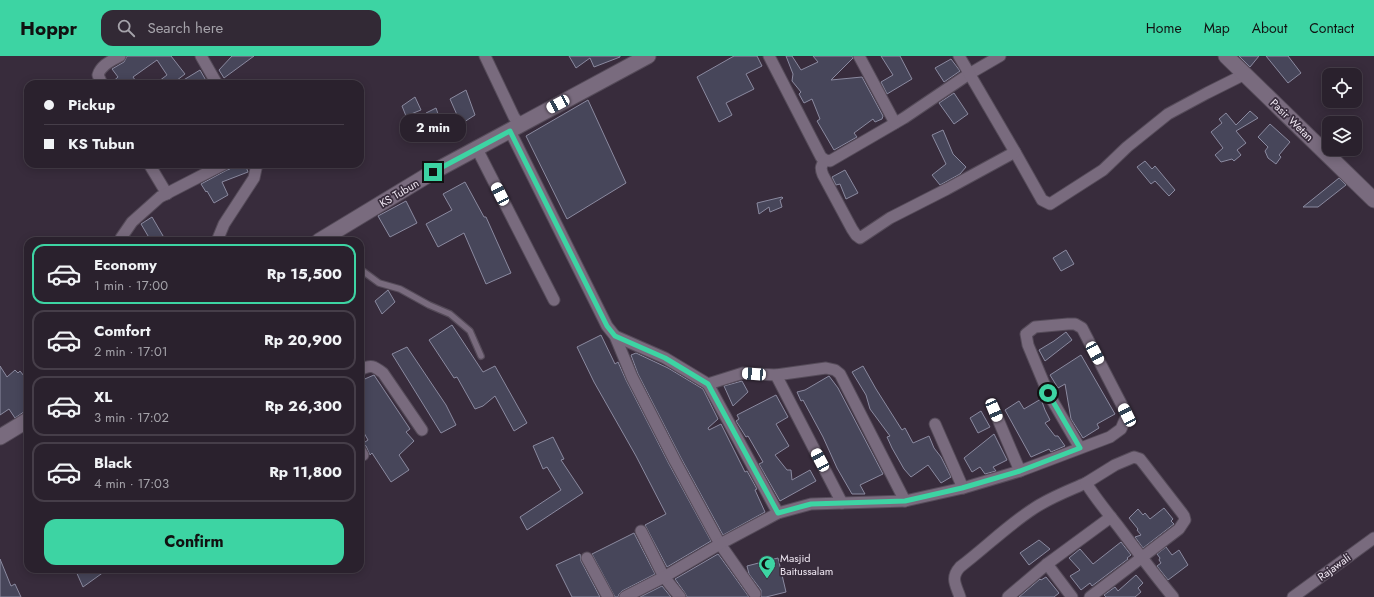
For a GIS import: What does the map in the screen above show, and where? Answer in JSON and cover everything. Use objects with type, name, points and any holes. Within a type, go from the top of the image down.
[{"type":"main road","name":"KS Tubun","points":[[328,237],[433,172],[648,56]]},
{"type":"main road","name":"Pasir Wetan","points":[[1226,56],[1374,200]]},
{"type":"main road","points":[[0,437],[24,422]]},
{"type":"street","points":[[100,80],[98,75],[100,69],[120,56]]},
{"type":"street","points":[[201,56],[215,80]]},
{"type":"street","points":[[485,56],[514,117],[515,128],[607,326],[615,336],[636,384],[675,461],[720,544],[755,594]]},
{"type":"street","points":[[769,56],[821,157],[824,160],[830,161],[895,123],[969,74],[1000,56]]},
{"type":"street","points":[[859,56],[895,123]]},
{"type":"street","points":[[959,56],[1042,200],[1050,204],[1103,170],[1127,147],[1168,114],[1245,74]]},
{"type":"street","points":[[477,149],[554,300]]},
{"type":"street","points":[[824,160],[821,166],[823,175],[852,229],[860,238],[890,218],[1015,152]]},
{"type":"street","points":[[151,168],[167,194]]},
{"type":"street","points":[[121,237],[132,222],[160,197],[216,168]]},
{"type":"street","points":[[219,237],[224,224],[254,178],[256,168]]},
{"type":"street","points":[[625,597],[664,577],[720,544],[778,513],[811,504],[905,501],[962,488],[1020,471],[1110,437],[1121,429],[1127,415],[1082,328],[1075,324],[1035,327],[1026,334],[1028,345],[1048,393],[1080,448]]},
{"type":"street","points":[[615,336],[665,358],[708,384],[778,513]]},
{"type":"street","points":[[364,368],[374,366],[383,373],[422,430]]},
{"type":"street","points":[[708,384],[743,373],[776,375],[826,368],[835,370],[840,374],[905,501]]},
{"type":"street","points":[[776,375],[842,503]]},
{"type":"street","points":[[994,410],[1020,471]]},
{"type":"street","points":[[934,424],[962,488]]},
{"type":"street","points":[[960,597],[954,582],[954,573],[997,535],[1049,499],[1086,483],[1115,465],[1134,456],[1140,460],[1182,513],[1184,520],[1179,529],[1090,597]]},
{"type":"street","points":[[1086,483],[1098,501],[1173,597]]},
{"type":"street","points":[[1008,597],[1046,564],[1111,518]]},
{"type":"street","points":[[641,531],[664,577],[680,597]]},
{"type":"street","name":"Rajawali","points":[[1293,597],[1374,538]]},
{"type":"street","points":[[588,558],[608,597]]},
{"type":"street","points":[[1046,564],[1072,597]]},
{"type":"lane","points":[[364,272],[379,283],[400,289],[429,305],[450,314],[470,331],[481,356]]},
{"type":"building","points":[[127,56],[171,56],[185,74],[177,80],[160,80],[167,75],[157,60],[133,77],[135,80],[115,80],[118,77],[112,69],[124,62]]},
{"type":"building","points":[[232,56],[254,56],[224,78],[219,70]]},
{"type":"building","points":[[569,56],[620,57],[594,67],[590,58],[576,68]]},
{"type":"building","points":[[734,56],[757,56],[762,66],[746,74],[754,89],[726,103],[732,115],[719,122],[697,77]]},
{"type":"building","points":[[786,56],[792,56],[801,70],[818,62],[813,56],[852,56],[853,58],[831,80],[862,77],[883,116],[882,119],[875,122],[873,119],[854,133],[857,137],[834,150],[817,121],[820,119],[812,99],[804,103],[799,94],[801,92],[792,81],[793,74]]},
{"type":"building","points":[[881,56],[900,56],[912,79],[887,94],[881,82],[893,75]]},
{"type":"building","points":[[1239,56],[1259,56],[1250,67]]},
{"type":"building","points":[[1266,56],[1288,56],[1301,73],[1288,83]]},
{"type":"building","points":[[951,59],[960,71],[944,82],[935,68]]},
{"type":"building","points":[[200,70],[206,80],[184,80]]},
{"type":"building","points":[[466,90],[475,115],[461,124],[450,99]]},
{"type":"building","points":[[954,93],[968,114],[954,124],[939,103]]},
{"type":"building","points":[[415,97],[421,110],[406,116],[402,106]]},
{"type":"building","points":[[588,100],[626,183],[567,219],[526,136]]},
{"type":"building","points":[[436,108],[446,137],[435,141],[426,113]]},
{"type":"building","points":[[1250,111],[1258,118],[1236,131],[1246,143],[1237,150],[1241,155],[1234,161],[1232,159],[1221,162],[1215,155],[1223,148],[1211,132],[1222,123],[1219,119],[1226,113],[1236,125]]},
{"type":"building","points":[[1270,124],[1290,142],[1279,155],[1281,157],[1276,164],[1268,158],[1265,151],[1268,147],[1258,137]]},
{"type":"building","points":[[943,130],[953,154],[966,167],[960,174],[940,185],[932,175],[946,164],[932,135]]},
{"type":"building","points":[[1145,161],[1152,169],[1155,166],[1175,190],[1169,196],[1155,181],[1151,184],[1137,167]]},
{"type":"building","points":[[246,168],[248,172],[222,182],[228,195],[214,203],[201,184],[230,169]]},
{"type":"building","points":[[845,170],[858,193],[846,199],[840,184],[836,185],[832,177]]},
{"type":"building","points":[[1339,178],[1346,185],[1318,207],[1303,207]]},
{"type":"building","points":[[465,182],[484,217],[486,217],[511,273],[486,284],[464,233],[438,247],[426,224],[452,210],[443,194]]},
{"type":"building","points":[[783,198],[780,200],[782,207],[770,212],[769,207],[759,214],[757,203]]},
{"type":"building","points":[[406,201],[417,223],[390,237],[378,216]]},
{"type":"building","points":[[152,217],[164,237],[149,237],[141,224]]},
{"type":"building","points":[[1066,250],[1074,264],[1061,271],[1053,258]]},
{"type":"building","points":[[388,290],[395,302],[382,314],[375,301]]},
{"type":"building","points":[[452,325],[483,372],[495,366],[527,423],[514,431],[495,396],[483,406],[475,409],[457,377],[454,378],[429,340]]},
{"type":"building","points":[[1066,332],[1072,340],[1045,361],[1039,350]]},
{"type":"building","points":[[601,335],[615,364],[618,362],[669,464],[711,541],[667,567],[645,525],[666,514],[636,456],[594,382],[577,347]]},
{"type":"building","points":[[407,347],[446,405],[456,425],[441,433],[392,354]]},
{"type":"building","points":[[636,353],[668,368],[703,389],[718,419],[708,428],[709,430],[721,424],[745,472],[747,471],[757,489],[755,490],[765,512],[723,535],[638,374],[631,355]]},
{"type":"building","points":[[1081,355],[1115,414],[1097,424],[1099,428],[1083,438],[1071,419],[1065,384],[1058,388],[1050,375]]},
{"type":"building","points":[[0,366],[7,377],[15,370],[18,373],[20,371],[24,376],[24,412],[15,418],[9,409],[0,415]]},
{"type":"building","points":[[863,366],[902,430],[905,428],[913,443],[929,436],[934,448],[941,457],[951,477],[941,483],[928,465],[911,477],[904,469],[887,437],[890,436],[870,409],[866,395],[852,372]]},
{"type":"building","points":[[374,375],[410,429],[406,432],[414,441],[399,455],[409,470],[391,482],[372,453],[370,455],[366,446],[364,445],[364,443],[368,440],[364,433],[364,379]]},
{"type":"building","points":[[829,376],[838,388],[883,474],[860,485],[865,494],[852,494],[837,468],[823,437],[797,392],[805,390]]},
{"type":"building","points":[[742,381],[748,392],[733,406],[724,386]]},
{"type":"building","points":[[776,395],[788,417],[776,424],[789,446],[775,455],[787,470],[791,470],[792,480],[810,470],[816,481],[780,501],[759,464],[763,462],[748,436],[746,437],[736,421],[739,419],[737,415]]},
{"type":"building","points":[[1041,399],[1050,420],[1045,423],[1055,436],[1058,436],[1065,446],[1051,452],[1049,449],[1031,457],[1005,410],[1019,401],[1024,409]]},
{"type":"building","points":[[981,411],[990,427],[978,433],[970,418]]},
{"type":"building","points":[[994,434],[1007,460],[993,467],[996,471],[985,474],[980,467],[972,472],[964,458]]},
{"type":"building","points":[[553,437],[564,459],[561,460],[583,493],[527,530],[520,517],[561,490],[547,467],[543,469],[533,446]]},
{"type":"building","points":[[1164,508],[1173,519],[1171,521],[1174,524],[1143,548],[1135,537],[1141,535],[1129,518],[1138,509],[1143,515],[1145,513],[1150,519]]},
{"type":"building","points":[[634,533],[655,574],[622,591],[618,597],[615,597],[592,554]]},
{"type":"building","points":[[1039,540],[1050,549],[1029,565],[1020,553]]},
{"type":"building","points":[[1121,542],[1131,555],[1127,558],[1128,559],[1092,586],[1090,583],[1081,590],[1070,576],[1080,570],[1069,558],[1080,549],[1093,564]]},
{"type":"building","points":[[1166,547],[1172,555],[1179,550],[1188,565],[1168,580],[1157,566],[1161,563],[1157,554]]},
{"type":"building","points":[[580,554],[581,561],[600,597],[572,597],[556,565]]},
{"type":"building","points":[[718,554],[749,597],[687,597],[675,579]]},
{"type":"building","name":"Masjid Baitussalam","points":[[778,558],[786,592],[761,597],[761,590],[749,574],[747,566]]},
{"type":"building","points":[[0,559],[11,586],[15,584],[21,597],[0,597]]},
{"type":"building","points":[[77,573],[102,573],[83,587]]},
{"type":"building","points":[[1136,575],[1143,583],[1138,588],[1141,592],[1135,597],[1106,597],[1104,595],[1115,587],[1118,591]]},
{"type":"building","points":[[1046,577],[1059,593],[1054,597],[1019,597],[1040,579],[1041,580]]},
{"type":"building","points":[[662,586],[671,597],[640,597]]},
{"type":"place","name":"Masjid Baitussalam","points":[[767,579]]},
{"type":"route","points":[[433,172],[510,131],[607,326],[615,336],[665,358],[708,384],[778,513],[811,504],[905,501],[962,488],[1020,471],[1080,448],[1048,393]]}]
